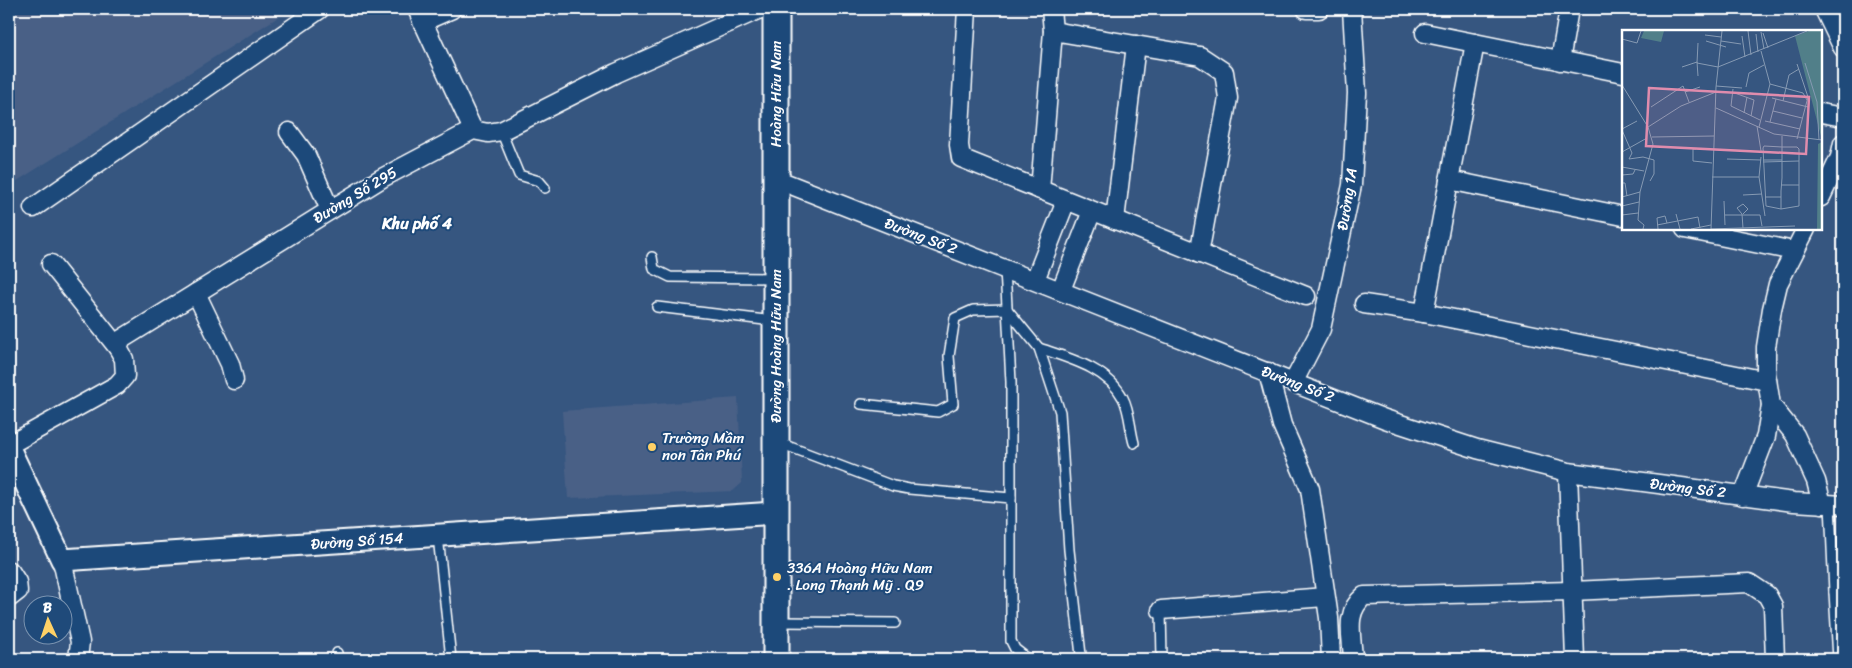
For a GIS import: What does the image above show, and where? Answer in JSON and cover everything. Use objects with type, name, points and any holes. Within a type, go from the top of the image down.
[{"type":"main road","name":"Hoàng Hữu Nam","points":[[776,9],[776,179]]},
{"type":"main road","name":"Đường Hoàng Hữu Nam","points":[[776,179],[776,513]]},
{"type":"main road","points":[[776,513],[776,659]]},
{"type":"street","points":[[33,208],[320,9]]},
{"type":"street","points":[[452,9],[420,15],[474,130],[488,133],[501,131],[616,73],[760,9]]},
{"type":"street","points":[[967,9],[959,156],[961,158],[1306,296]]},
{"type":"street","points":[[1040,190],[1054,31],[1051,9]]},
{"type":"street","points":[[1306,9],[1319,9]]},
{"type":"street","name":"Đường 1A","points":[[1294,381],[1320,329],[1352,185],[1357,93],[1352,9]]},
{"type":"street","points":[[1560,60],[1569,9]]},
{"type":"street","points":[[1824,9],[1843,48]]},
{"type":"street","points":[[1054,31],[1200,56],[1224,72],[1228,98],[1199,254]]},
{"type":"street","points":[[1425,33],[1622,73]]},
{"type":"street","points":[[1424,313],[1475,43]]},
{"type":"street","points":[[1115,220],[1136,45]]},
{"type":"street","points":[[1822,113],[1843,117]]},
{"type":"street","name":"Đường Số 295","points":[[118,348],[122,339],[382,178],[474,130]]},
{"type":"street","points":[[289,132],[306,155],[330,210]]},
{"type":"street","points":[[1822,195],[1840,157],[1843,144]]},
{"type":"street","name":"Đường Số 2","points":[[776,179],[1294,381],[1385,419],[1477,449],[1568,472],[1743,496],[1832,504]]},
{"type":"street","points":[[1449,180],[1622,216]]},
{"type":"street","points":[[1035,280],[1066,201]]},
{"type":"street","points":[[1061,290],[1092,211]]},
{"type":"street","points":[[1690,230],[1794,252]]},
{"type":"street","points":[[1743,496],[1766,436],[1771,405],[1766,347],[1772,309],[1778,284],[1805,230]]},
{"type":"street","points":[[51,264],[124,358],[125,376],[117,385],[9,446],[62,560],[80,642],[78,659]]},
{"type":"street","points":[[196,293],[230,364],[234,380]]},
{"type":"street","points":[[1364,304],[1424,313],[1768,381]]},
{"type":"street","points":[[1268,372],[1282,425],[1310,489],[1325,597],[1331,659]]},
{"type":"street","points":[[1771,405],[1795,435],[1816,481],[1832,504]]},
{"type":"street","points":[[1568,472],[1575,659]]},
{"type":"street","name":"Đường Số 154","points":[[62,560],[776,513]]},
{"type":"street","points":[[9,598],[18,591],[17,582],[10,571]]},
{"type":"street","points":[[1353,659],[1350,617],[1354,605],[1364,596],[1572,591],[1749,583],[1767,595],[1773,606],[1775,659]]},
{"type":"street","points":[[1161,610],[1325,597]]},
{"type":"lane","points":[[501,131],[520,175],[539,180],[545,188]]},
{"type":"lane","points":[[652,257],[654,269],[670,276],[776,278]]},
{"type":"lane","points":[[1005,268],[1011,382],[1011,641],[1015,648],[1028,659]]},
{"type":"lane","points":[[657,307],[776,322]]},
{"type":"lane","points":[[1007,309],[1039,348],[1060,412],[1069,550],[1081,655]]},
{"type":"lane","points":[[862,404],[938,412],[953,404],[949,356],[955,318],[973,310],[1007,309]]},
{"type":"lane","points":[[1039,348],[1082,363],[1103,375],[1123,398],[1134,443]]},
{"type":"lane","points":[[776,442],[893,486],[1011,498]]},
{"type":"lane","points":[[1832,504],[1838,659]]},
{"type":"lane","points":[[438,535],[451,659]]},
{"type":"lane","points":[[1834,592],[1843,592]]},
{"type":"lane","points":[[1161,610],[1162,659]]},
{"type":"lane","points":[[776,622],[895,623]]},
{"type":"shaded area","points":[[9,9],[291,9],[9,186]]},
{"type":"shaded area","name":"Trường Mầm non Tân Phú","points":[[738,398],[742,483],[733,491],[568,498],[562,411]]},
{"type":"place","name":"Trường Mầm non Tân Phú","points":[[652,447]]},
{"type":"place","name":"336A Hoàng Hữu Nam . Long Thạnh Mỹ . Q9","points":[[777,577]]},
{"type":"district","name":"Khu phố 4","points":[[417,223]]}]
